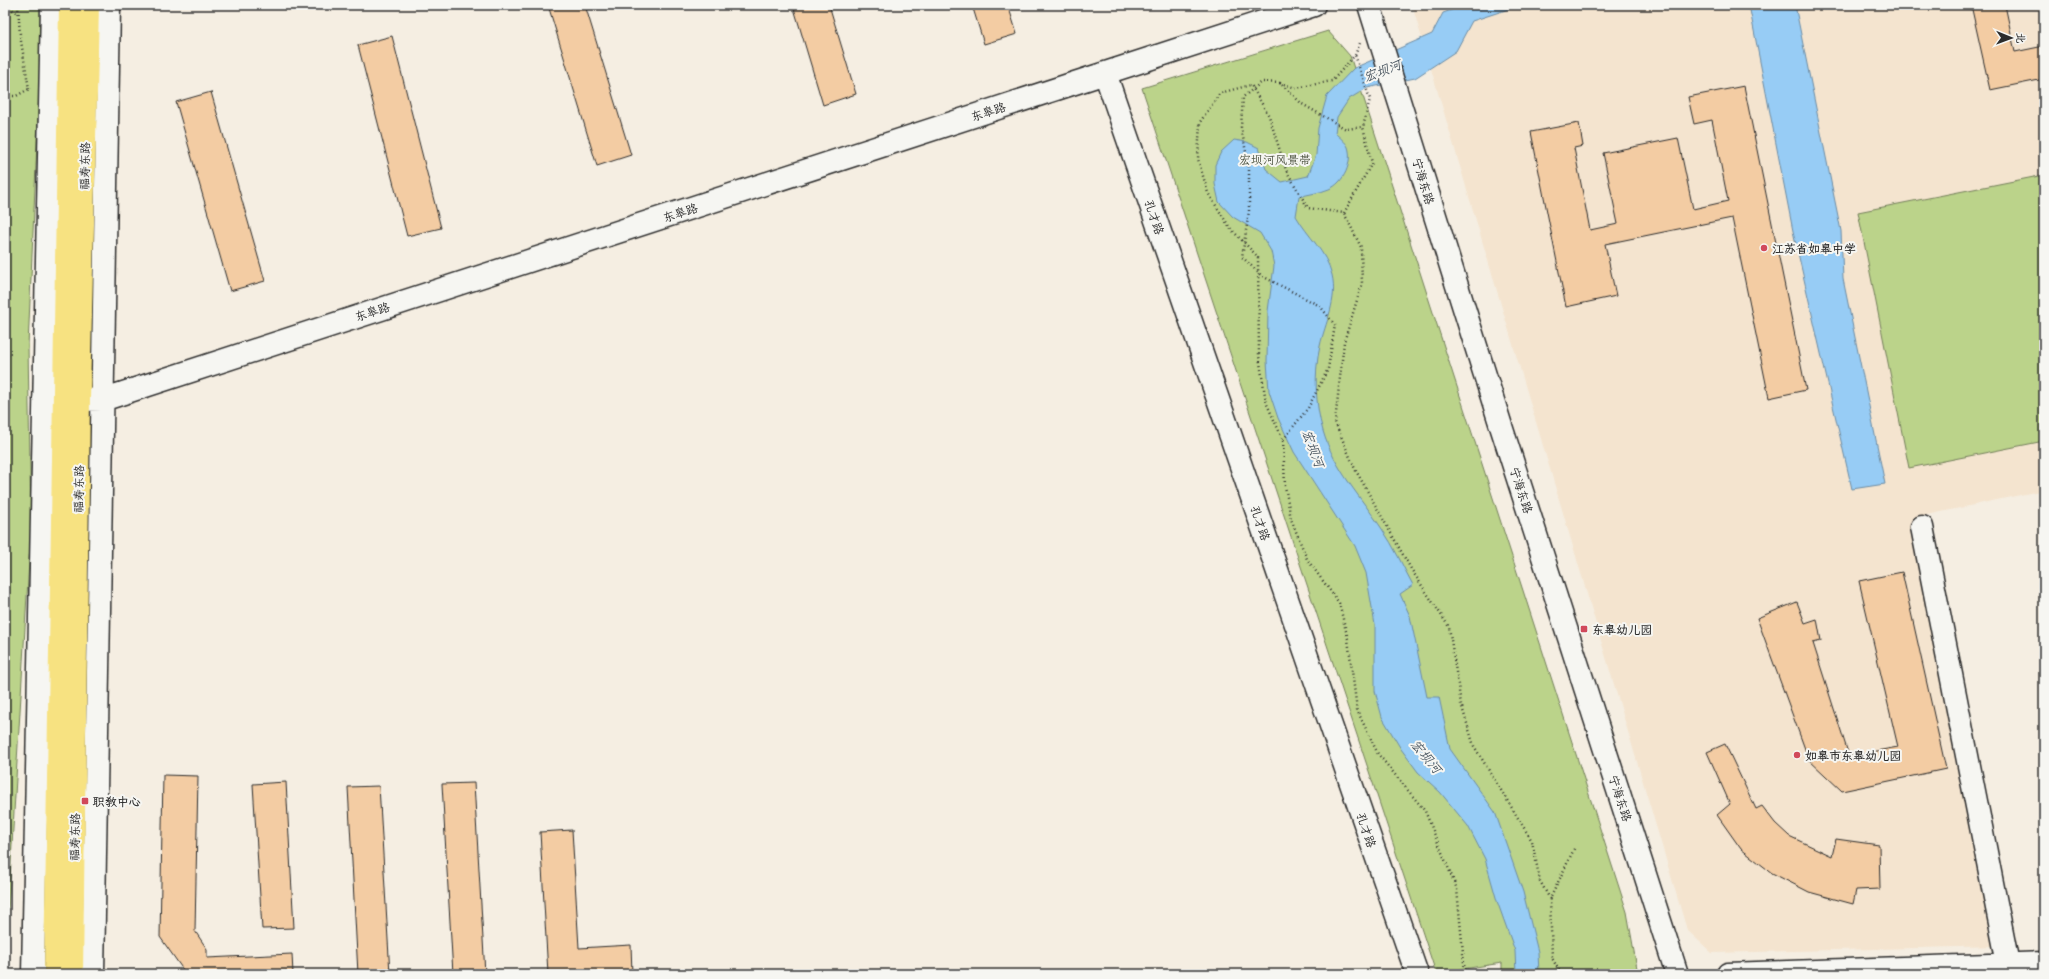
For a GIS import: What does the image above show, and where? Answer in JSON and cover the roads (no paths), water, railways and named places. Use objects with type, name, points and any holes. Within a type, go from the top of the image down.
[{"type":"main road","name":"福寿东路","points":[[55,974],[62,400],[70,5]]},
{"type":"main road","name":"福寿东路","points":[[72,974],[62,400],[88,5]]},
{"type":"street","points":[[33,974],[62,400],[51,85],[52,5]]},
{"type":"street","points":[[93,974],[109,5]]},
{"type":"street","name":"东皋路","points":[[62,400],[102,400],[1314,5]]},
{"type":"street","name":"宁海东路","points":[[1369,5],[1499,418],[1677,974]]},
{"type":"street","name":"孔才路","points":[[1105,73],[1417,974]]},
{"type":"street","points":[[1922,527],[2008,964]]},
{"type":"street","points":[[1728,974],[1857,971],[2044,963]]},
{"type":"water","name":"宏坝河","points":[[1466,5],[1521,5],[1472,21],[1456,51],[1415,78],[1367,88],[1349,99],[1337,117],[1335,133],[1348,147],[1349,159],[1346,171],[1339,182],[1329,189],[1299,197],[1296,216],[1326,259],[1332,275],[1332,302],[1320,346],[1316,378],[1318,410],[1323,431],[1334,458],[1341,470],[1386,536],[1413,585],[1400,594],[1410,616],[1427,697],[1439,697],[1450,749],[1495,812],[1523,892],[1538,952],[1539,974],[1516,974],[1515,951],[1497,901],[1485,859],[1468,826],[1440,792],[1418,772],[1401,749],[1382,717],[1375,691],[1375,625],[1366,573],[1355,546],[1294,452],[1278,418],[1269,391],[1267,361],[1268,311],[1274,266],[1271,251],[1260,233],[1233,217],[1219,202],[1215,184],[1215,165],[1221,152],[1234,140],[1247,142],[1259,148],[1266,169],[1282,182],[1308,176],[1316,155],[1318,128],[1327,96],[1354,68],[1432,34],[1443,13]]},
{"type":"water","points":[[1749,5],[1795,5],[1841,231],[1843,279],[1885,484],[1852,489],[1793,231]]},
{"type":"place","name":"江苏省如皋中学","points":[[1764,248]]},
{"type":"place","name":"东皋幼儿园","points":[[1584,629]]},
{"type":"place","name":"如皋市东皋幼儿园","points":[[1797,755]]},
{"type":"place","name":"职教中心","points":[[85,801]]},
{"type":"park label","name":"宏坝河风景带","points":[[1275,159]]}]
